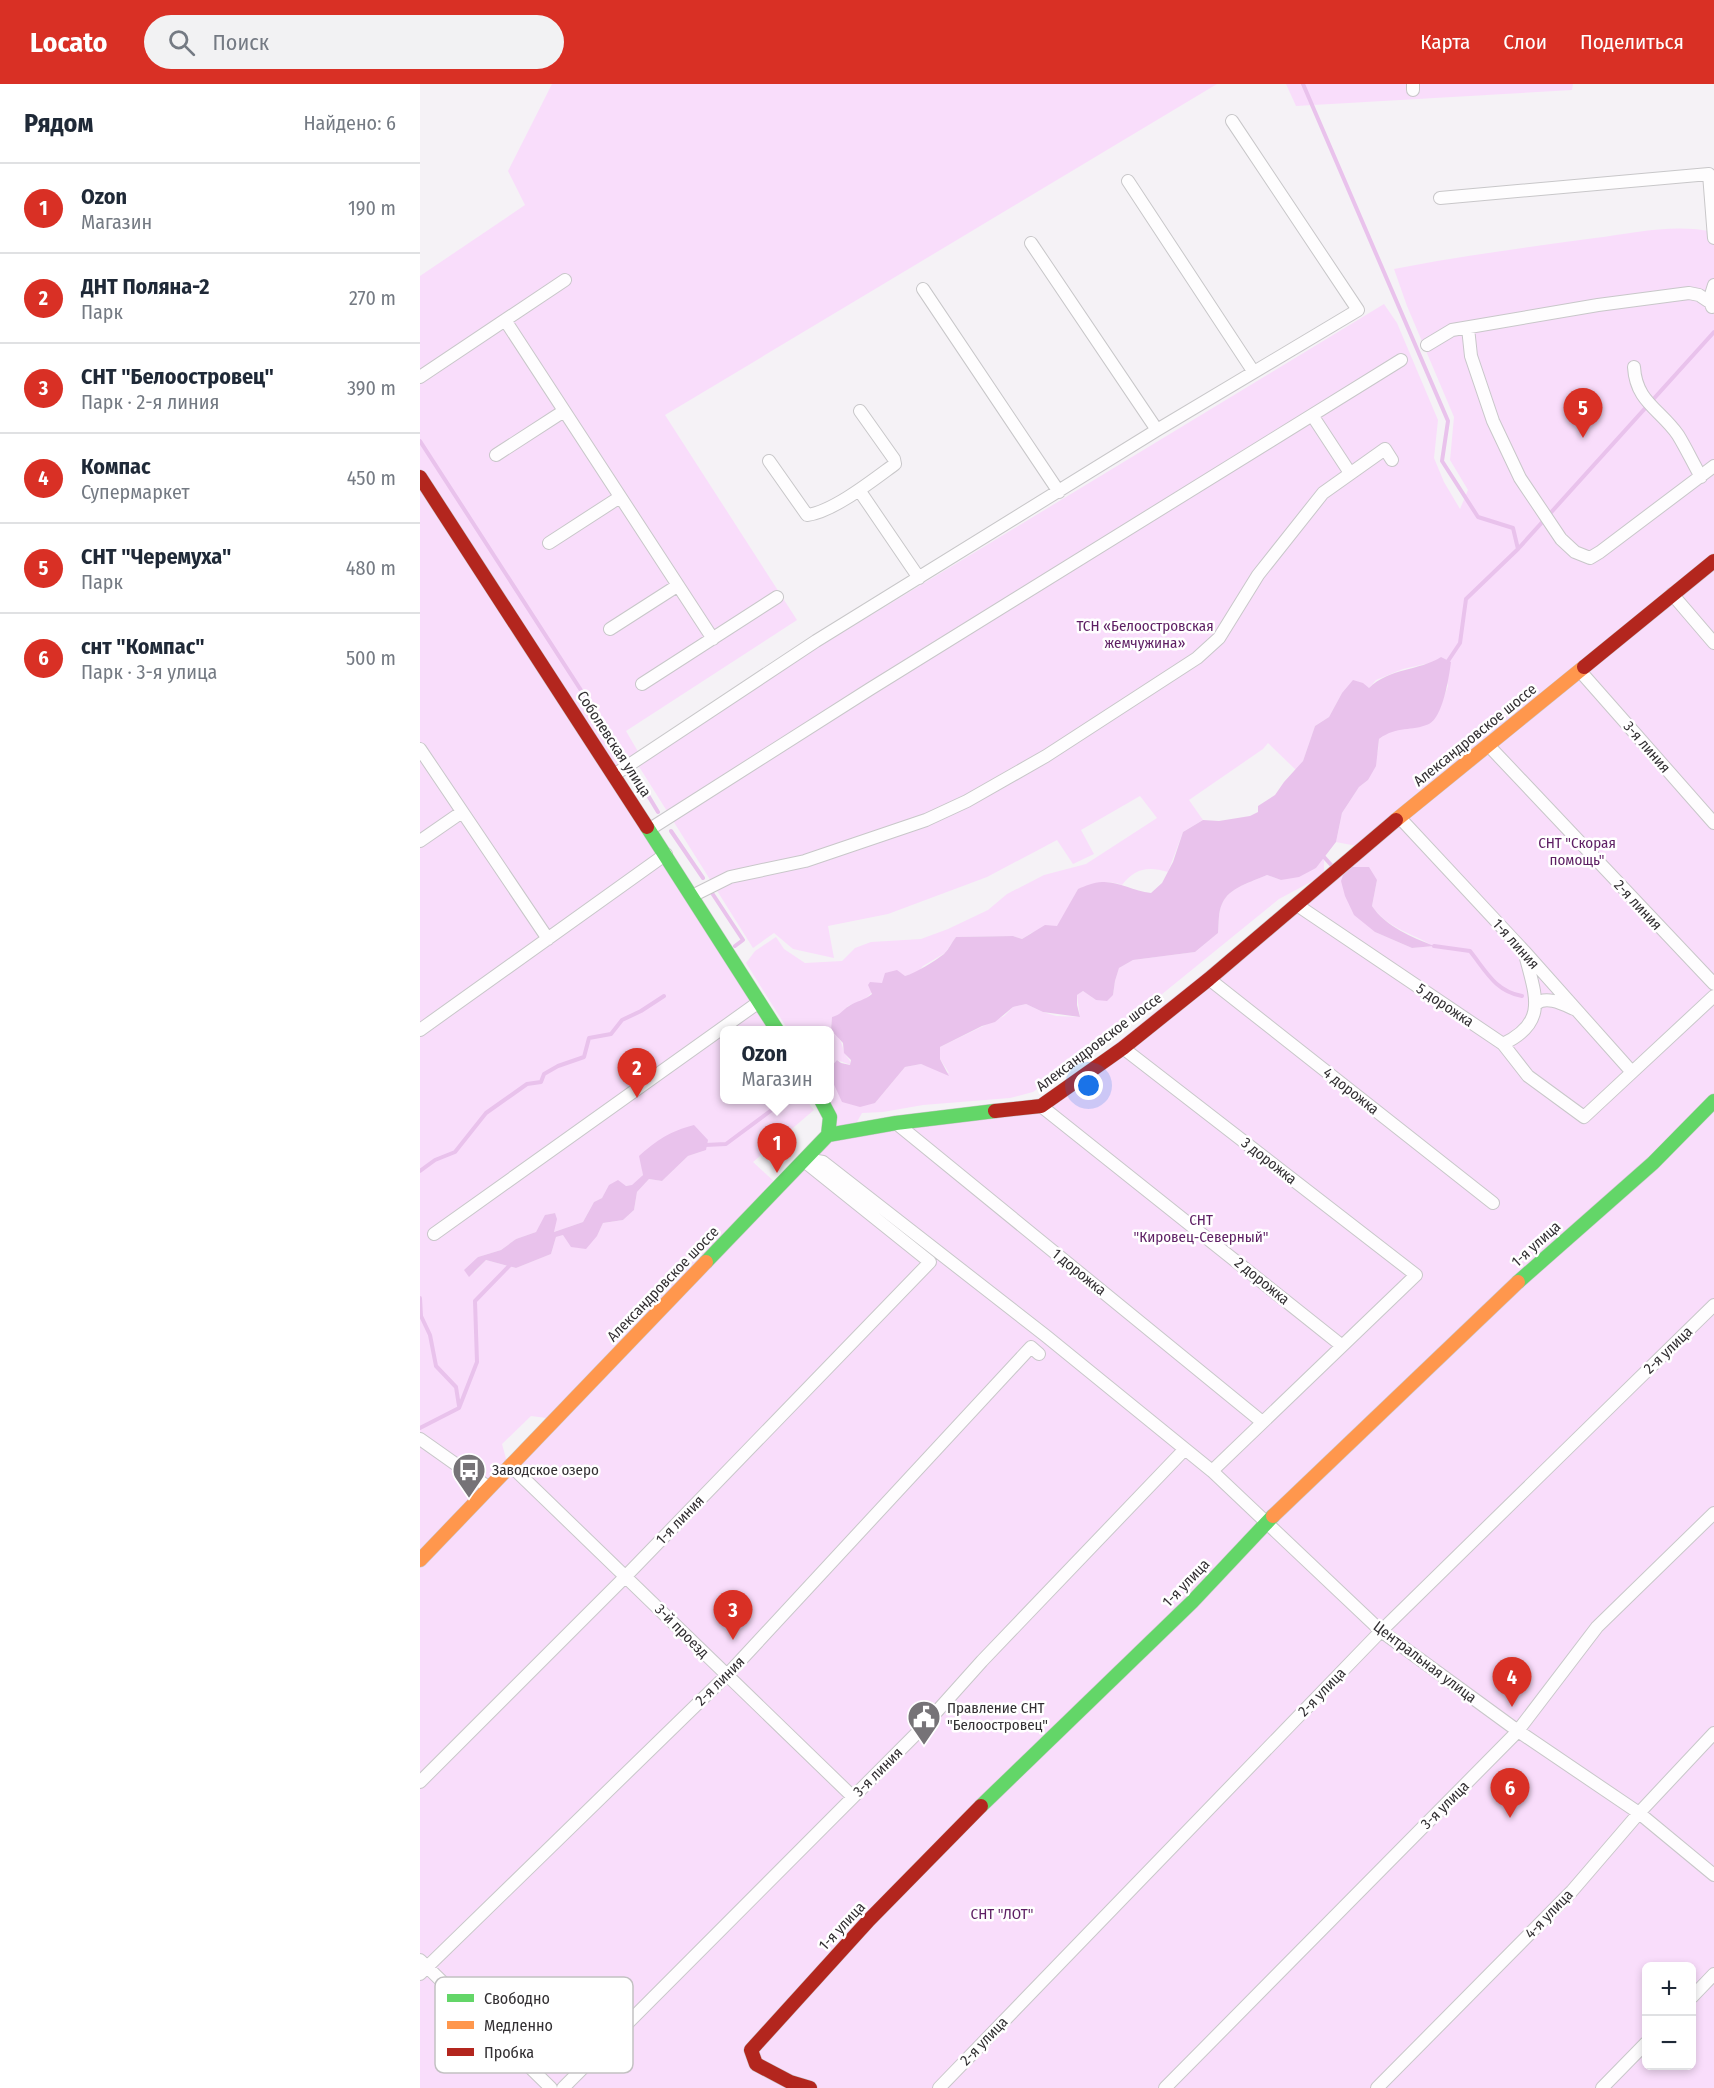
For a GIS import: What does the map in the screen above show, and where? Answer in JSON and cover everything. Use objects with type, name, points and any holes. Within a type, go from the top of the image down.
[{"type":"street","points":[[614,775],[816,641],[1253,371],[1358,310],[1232,121]]},
{"type":"street","points":[[1440,198],[1709,174],[1714,238]]},
{"type":"street","points":[[1128,182],[1253,371]]},
{"type":"street","points":[[1031,243],[1157,430]]},
{"type":"street","points":[[420,377],[565,280]]},
{"type":"street","points":[[1713,307],[1710,298],[1714,285]]},
{"type":"street","points":[[923,289],[1059,492]]},
{"type":"street","points":[[1427,345],[1452,330],[1598,305],[1689,293],[1699,295],[1713,307]]},
{"type":"street","points":[[505,320],[712,639]]},
{"type":"street","points":[[1468,328],[1471,356],[1493,421],[1520,478],[1561,538],[1575,552],[1590,558],[1600,552],[1714,466]]},
{"type":"street","points":[[650,830],[890,677],[1401,360]]},
{"type":"street","points":[[1634,367],[1635,380],[1640,393],[1677,435],[1701,477]]},
{"type":"street","points":[[496,455],[564,411]]},
{"type":"street","points":[[769,461],[807,515],[818,514],[859,490],[895,464],[894,459],[860,411]]},
{"type":"street","points":[[1312,415],[1350,473]]},
{"type":"street","points":[[692,896],[730,877],[805,861],[926,820],[967,801],[1046,756],[1197,658],[1219,638],[1258,575],[1323,493],[1385,449],[1392,460]]},
{"type":"street","name":"Соболевская улица","points":[[420,477],[666,854],[774,1026]]},
{"type":"street","points":[[859,490],[919,578]]},
{"type":"street","points":[[549,543],[620,497]]},
{"type":"street","name":"Александровское шоссе","points":[[420,1560],[828,1135],[896,1123],[1041,1106],[1123,1048],[1209,979],[1400,818],[1714,561]]},
{"type":"street","points":[[610,629],[677,586]]},
{"type":"street","points":[[1672,594],[1714,643]]},
{"type":"street","points":[[642,684],[777,597]]},
{"type":"street","name":"3-я линия","points":[[1580,671],[1714,823]]},
{"type":"street","name":"2-я линия","points":[[1489,746],[1714,984]]},
{"type":"street","points":[[420,749],[548,939]]},
{"type":"street","points":[[420,841],[462,812]]},
{"type":"street","name":"1-я линия","points":[[1400,818],[1524,951],[1631,1071]]},
{"type":"street","points":[[420,1030],[666,854]]},
{"type":"street","name":"5 дорожка","points":[[1297,905],[1503,1044],[1528,1076],[1584,1117],[1631,1071]]},
{"type":"street","points":[[1524,951],[1536,1004]]},
{"type":"street","name":"4 дорожка","points":[[1209,979],[1493,1203]]},
{"type":"street","points":[[1631,1071],[1714,996]]},
{"type":"street","points":[[1503,1044],[1518,1036],[1529,1026],[1539,1000],[1547,1000],[1576,1010]]},
{"type":"street","points":[[725,1026],[759,1002]]},
{"type":"street","points":[[434,1234],[720,1030]]},
{"type":"street","name":"3 дорожка","points":[[1123,1048],[1416,1275],[1341,1345]]},
{"type":"street","name":"1-я улица","points":[[810,2088],[790,2082],[756,2064],[751,2050],[869,1920],[1015,1772],[1192,1602],[1266,1522],[1508,1291],[1653,1163],[1714,1101]]},
{"type":"street","points":[[823,1104],[830,1117],[828,1135]]},
{"type":"street","name":"2 дорожка","points":[[1041,1106],[1341,1345]]},
{"type":"street","name":"1 дорожка","points":[[896,1123],[1261,1421]]},
{"type":"street","name":"1-я линия","points":[[420,1782],[626,1576],[930,1262],[805,1160]]},
{"type":"street","name":"Центральная улица","points":[[805,1160],[823,1162],[1046,1336],[1212,1471],[1381,1631],[1518,1731],[1638,1813],[1714,1875]]},
{"type":"street","name":"2-я улица","points":[[939,2088],[1381,1631],[1714,1305]]},
{"type":"street","points":[[1212,1471],[1341,1345]]},
{"type":"street","name":"2-я линия","points":[[422,1967],[727,1675],[1035,1351]]},
{"type":"street","points":[[420,1439],[488,1487]]},
{"type":"street","name":"3-я линия","points":[[633,2019],[922,1728],[982,1661],[1185,1449]]},
{"type":"street","name":"3-й проезд","points":[[510,1465],[853,1797]]},
{"type":"street","name":"3-я улица","points":[[1166,2088],[1518,1731],[1597,1627],[1714,1513]]},
{"type":"street","name":"4-я улица","points":[[1377,2088],[1572,1891],[1638,1813],[1714,1733]]},
{"type":"street","points":[[422,1967],[435,1979]]},
{"type":"street","points":[[1696,1993],[1714,1974]]},
{"type":"street","points":[[1602,2088],[1642,2048]]},
{"type":"street","points":[[535,2073],[551,2088]]},
{"type":"street","name":"3-я линия","points":[[564,2088],[579,2073]]},
{"type":"green space","points":[[552,84],[1217,84],[665,415],[797,620],[626,731],[640,755],[613,773],[774,1026],[720,1026],[720,1104],[809,1104],[814,1110],[753,1162],[780,1187],[829,1137],[1037,1106],[1362,847],[1336,842],[1342,813],[1359,787],[1368,780],[1378,751],[1379,739],[1390,731],[1430,723],[1438,713],[1448,686],[1441,657],[1434,662],[1403,669],[1376,680],[1369,688],[1342,693],[1329,717],[1315,726],[1303,761],[1296,770],[1268,743],[1263,749],[1189,800],[1203,820],[1183,832],[1168,872],[1154,869],[1142,870],[1132,875],[1122,885],[1105,882],[1078,889],[1058,926],[1031,933],[1022,939],[1013,936],[956,937],[945,953],[923,966],[918,972],[882,983],[864,1000],[848,1006],[840,1015],[832,1017],[831,1026],[785,1026],[746,963],[755,951],[776,937],[784,949],[805,963],[842,961],[855,948],[871,942],[921,939],[988,910],[1007,894],[1044,875],[1086,864],[1157,818],[1140,796],[1081,830],[1094,854],[1073,864],[1057,840],[987,877],[888,914],[828,926],[834,958],[793,949],[774,933],[753,948],[638,765],[817,648],[1384,304],[1397,323],[1438,420],[1434,458],[1444,482],[1460,509],[1468,490],[1450,460],[1454,417],[1407,306],[1394,269],[1494,252],[1655,230],[1684,228],[1714,232],[1714,2088],[420,2088],[420,276],[525,205],[508,171]],"holes":[[[1352,867],[1377,880],[1372,906],[1378,914],[1392,925],[1433,946],[1412,948],[1375,932]],[[706,1150],[688,1156],[662,1181],[649,1179],[637,1192],[634,1210],[623,1220],[603,1223],[597,1236],[563,1235],[556,1237],[551,1254],[516,1268],[486,1260],[474,1273],[478,1257],[501,1250],[516,1239],[536,1232],[546,1215],[555,1213],[554,1232],[583,1222],[594,1202],[602,1198],[610,1185],[632,1186],[643,1175],[642,1167]],[[531,1416],[554,1419],[508,1466],[502,1444]]]},
{"type":"green space","points":[[1286,84],[1573,84],[1572,90],[1296,106]]},
{"type":"green space","points":[[1324,857],[1324,875],[1279,899],[1124,1025],[1033,1092],[1010,1098],[923,1105],[862,1113],[857,1122],[837,1132],[831,1104],[834,1104],[834,1084],[843,1102],[875,1103],[905,1067],[921,1064],[949,1073],[940,1059],[940,1047],[1004,1016],[1013,1007],[1026,1004],[1056,1016],[1080,1017],[1077,995],[1083,991],[1096,1000],[1113,995],[1119,968],[1133,960],[1195,952],[1218,933],[1221,907],[1225,898],[1235,889],[1267,875],[1281,880],[1316,868]]},
{"type":"green space","points":[[834,1033],[840,1040],[851,1065],[837,1060],[834,1063]]},
{"type":"shaded area","points":[[1441,657],[1451,662],[1445,696],[1438,713],[1429,724],[1398,730],[1379,739],[1376,766],[1342,813],[1336,842],[1316,868],[1299,877],[1281,880],[1267,875],[1235,889],[1225,898],[1221,907],[1218,933],[1195,952],[1133,960],[1119,968],[1113,995],[1107,1001],[1096,1000],[1083,991],[1077,995],[1080,1017],[1043,1012],[1026,1004],[1013,1007],[995,1022],[940,1047],[940,1059],[949,1076],[921,1064],[905,1067],[875,1103],[860,1107],[842,1102],[834,1085],[834,1063],[837,1060],[850,1065],[851,1060],[844,1053],[843,1043],[834,1033],[832,1017],[872,994],[868,985],[870,982],[882,983],[885,973],[897,970],[905,976],[920,970],[944,954],[956,937],[1013,936],[1022,939],[1045,925],[1057,926],[1078,889],[1090,884],[1108,882],[1151,893],[1162,883],[1173,862],[1183,832],[1203,820],[1219,821],[1250,816],[1258,812],[1258,806],[1275,795],[1303,761],[1315,726],[1329,717],[1342,693],[1353,680],[1369,688],[1395,673]]},
{"type":"shaded area","points":[[1352,867],[1369,867],[1377,880],[1372,906],[1384,920],[1434,946],[1412,948],[1375,932],[1354,915],[1341,881],[1343,875]]},
{"type":"shaded area","points":[[694,1125],[708,1140],[706,1150],[688,1156],[662,1181],[649,1179],[637,1192],[634,1210],[623,1220],[603,1223],[597,1236],[586,1249],[571,1247],[563,1235],[556,1237],[551,1254],[516,1268],[486,1260],[469,1277],[464,1270],[478,1257],[501,1250],[516,1239],[536,1232],[545,1215],[555,1213],[557,1219],[554,1232],[583,1222],[594,1202],[602,1198],[609,1185],[618,1180],[626,1186],[632,1185],[643,1175],[639,1156],[664,1137]]},
{"type":"waterway","points":[[1303,84],[1448,421],[1442,461],[1478,517],[1513,528],[1518,549]]},
{"type":"waterway","points":[[1448,661],[1460,643],[1466,599],[1518,549],[1714,332]]},
{"type":"waterway","points":[[420,441],[628,763]]},
{"type":"waterway","points":[[631,767],[658,812]]},
{"type":"waterway","points":[[671,831],[703,878]]},
{"type":"waterway","points":[[1324,857],[1333,867]]},
{"type":"waterway","points":[[712,893],[743,940],[735,946]]},
{"type":"waterway","points":[[1434,946],[1470,951],[1498,985],[1522,996]]},
{"type":"waterway","points":[[420,1171],[435,1160],[455,1152],[486,1113],[527,1084],[541,1082],[544,1074],[558,1066],[584,1057],[589,1038],[611,1034],[622,1020],[664,996]]},
{"type":"waterway","points":[[705,1145],[726,1144],[780,1104]]},
{"type":"waterway","points":[[420,1428],[459,1408],[477,1362],[475,1301],[511,1264]]},
{"type":"waterway","points":[[420,1298],[421,1316],[430,1335],[436,1366],[456,1387],[459,1406]]},
{"type":"traffic: fast","points":[[647,827],[774,1026]]},
{"type":"traffic: fast","points":[[1518,1282],[1653,1163],[1714,1101]]},
{"type":"traffic: fast","points":[[823,1104],[830,1117],[828,1135]]},
{"type":"traffic: fast","points":[[706,1262],[828,1135],[896,1123],[995,1111]]},
{"type":"traffic: fast","points":[[981,1806],[1192,1602],[1273,1516]]},
{"type":"traffic: slow","points":[[1396,820],[1584,667]]},
{"type":"traffic: slow","points":[[420,1560],[706,1262]]},
{"type":"traffic: slow","points":[[1273,1516],[1518,1282]]},
{"type":"traffic: jam","points":[[420,477],[647,827]]},
{"type":"traffic: jam","points":[[1584,667],[1714,561]]},
{"type":"traffic: jam","points":[[995,1111],[1041,1106],[1123,1048],[1209,979],[1396,820]]},
{"type":"traffic: jam","points":[[810,2088],[790,2082],[756,2064],[751,2050],[869,1920],[981,1806]]},
{"type":"place","name":"СНТ \"Черемуха\"","points":[[1583,438]]},
{"type":"place","name":"ДНТ Поляна-2","points":[[637,1098]]},
{"type":"place","name":"Ozon","points":[[777,1173]]},
{"type":"place","name":"Заводское озеро","points":[[469,1499]]},
{"type":"place","name":"СНТ \"Белоостровец\"","points":[[733,1640]]},
{"type":"place","name":"Компас","points":[[1512,1707]]},
{"type":"place","name":"Правление СНТ \"Белоостровец\"","points":[[924,1746]]},
{"type":"place","name":"снт \"Компас\"","points":[[1510,1818]]},
{"type":"park label","name":"ТСН «Белоостровская жемчужина»","points":[[1145,634]]},
{"type":"park label","name":"СНТ \"Скорая помощь\"","points":[[1577,852]]},
{"type":"park label","name":"СНТ \"Кировец-Северный\"","points":[[1201,1228]]},
{"type":"park label","name":"СНТ \"ЛОТ\"","points":[[1002,1914]]}]
